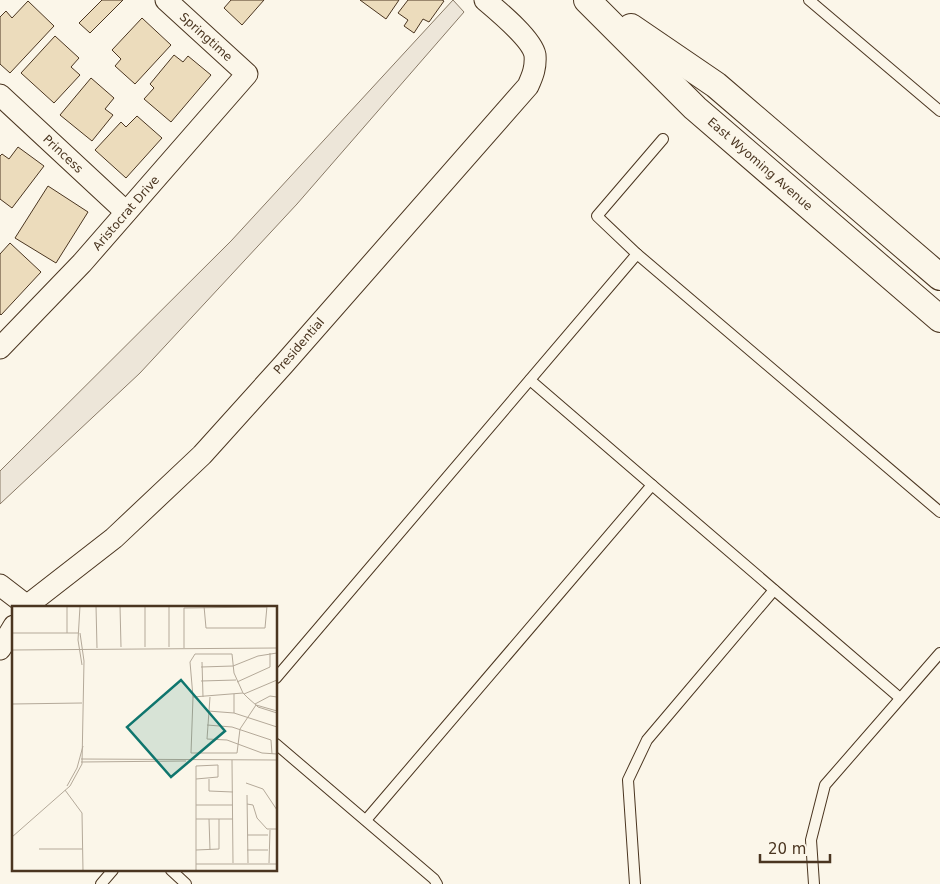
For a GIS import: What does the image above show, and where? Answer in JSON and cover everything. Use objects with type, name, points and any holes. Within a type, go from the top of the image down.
[{"type":"street","name":"Springtime","points":[[166,0],[247,74]]},
{"type":"street","name":"Presidential","points":[[25,606],[114,538],[202,455],[291,357],[528,86],[535,70],[534,53],[523,35],[485,0]]},
{"type":"street","name":"East Wyoming Avenue","points":[[587,0],[696,108],[940,319]]},
{"type":"street","points":[[591,0],[716,85],[940,277]]},
{"type":"street","name":"Aristocrat Drive","points":[[1,346],[82,263],[247,74]]},
{"type":"street","name":"Princess","points":[[0,95],[126,212]]},
{"type":"street","points":[[0,585],[25,606]]},
{"type":"street","points":[[0,649],[12,629]]},
{"type":"lane","points":[[809,0],[940,111]]},
{"type":"lane","points":[[663,138],[596,216],[940,512]]},
{"type":"lane","points":[[278,676],[638,254]]},
{"type":"lane","points":[[530,380],[900,698]]},
{"type":"lane","points":[[366,820],[652,485]]},
{"type":"lane","points":[[635,884],[628,780],[646,740],[774,590]]},
{"type":"lane","points":[[814,884],[811,840],[825,785],[940,653]]},
{"type":"lane","points":[[278,746],[434,879],[437,884]]},
{"type":"lane","points":[[101,884],[111,872]]},
{"type":"lane","points":[[172,872],[186,884]]},
{"type":"shaded area","points":[[453,0],[464,12],[297,204],[140,373],[0,504],[0,471],[231,241]]},
{"type":"building","points":[[102,0],[123,0],[90,33],[79,23]]},
{"type":"building","points":[[231,0],[264,0],[242,25],[224,8]]},
{"type":"building","points":[[360,0],[399,0],[386,19]]},
{"type":"building","points":[[408,0],[444,1],[429,22],[423,19],[414,33],[404,26],[408,20],[398,13]]},
{"type":"building","points":[[28,1],[54,26],[10,73],[0,64],[0,17],[6,11],[12,18]]},
{"type":"building","points":[[142,18],[171,45],[135,84],[115,66],[121,59],[112,50]]},
{"type":"building","points":[[55,36],[79,58],[71,67],[80,75],[54,103],[21,73]]},
{"type":"building","points":[[174,55],[183,62],[188,56],[211,75],[171,122],[144,99],[154,88],[150,84]]},
{"type":"building","points":[[91,78],[114,98],[105,109],[113,115],[92,141],[60,115]]},
{"type":"building","points":[[137,116],[162,138],[126,178],[95,150],[121,122],[126,127]]},
{"type":"building","points":[[18,147],[44,166],[12,208],[0,199],[0,156],[2,154],[9,159]]},
{"type":"building","points":[[48,186],[88,212],[56,263],[15,238]]},
{"type":"building","points":[[10,243],[41,272],[1,315],[0,254]]}]
